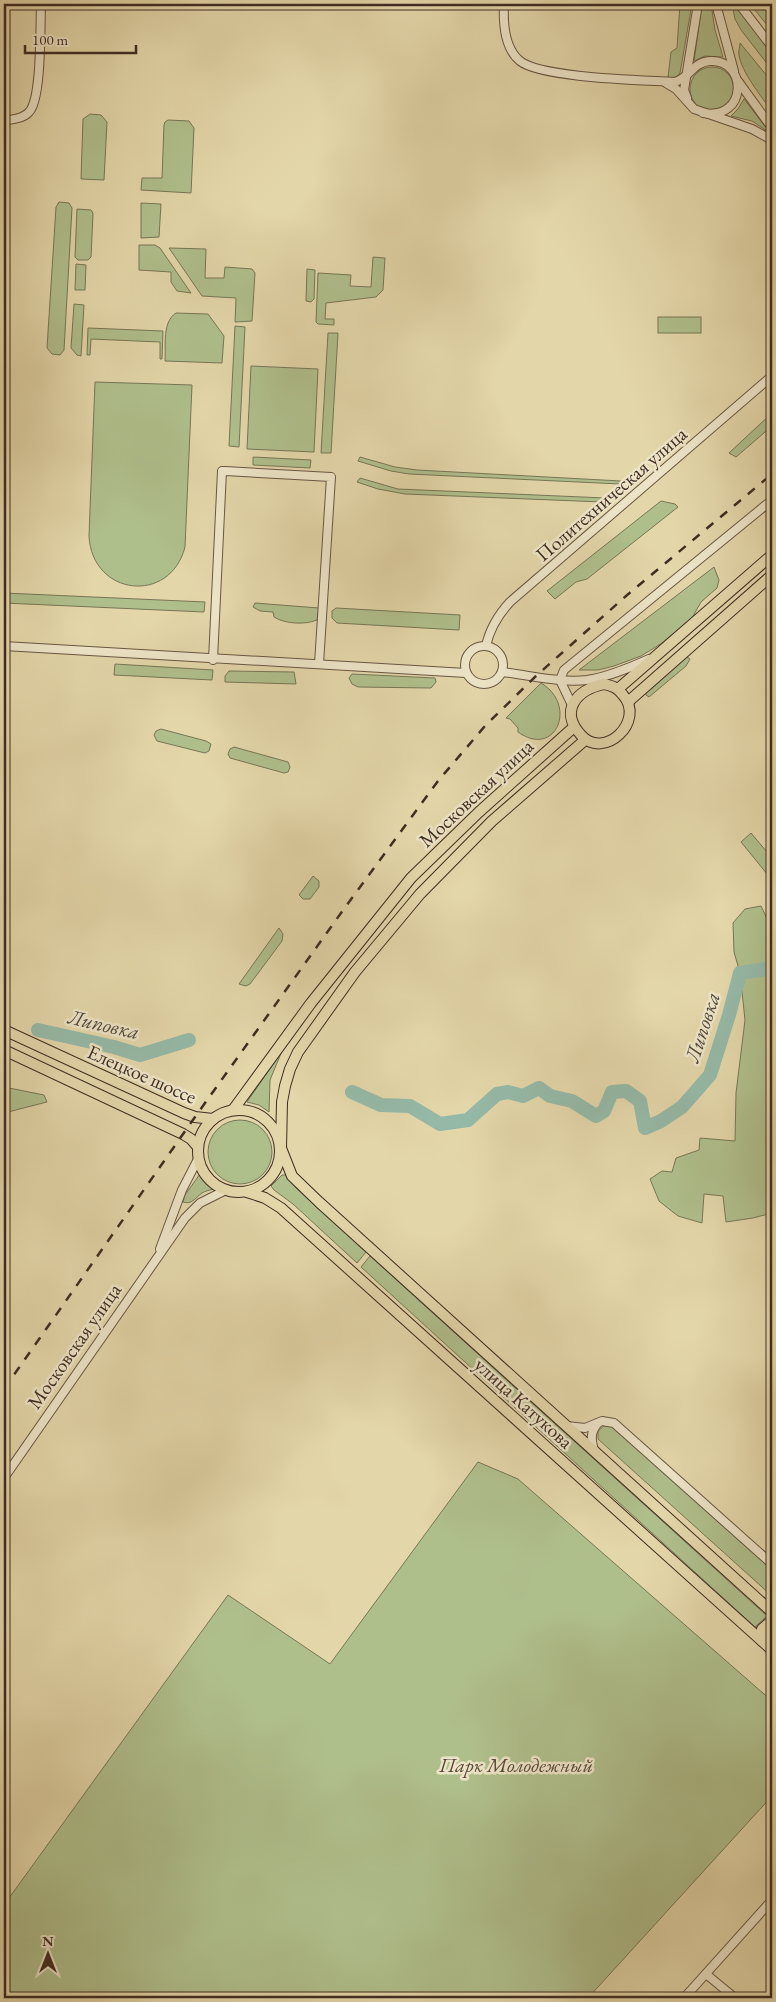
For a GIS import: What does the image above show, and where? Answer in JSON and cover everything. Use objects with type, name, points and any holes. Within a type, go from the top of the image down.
[{"type":"main road","points":[[618,689],[772,555]]},
{"type":"main road","points":[[629,701],[772,575]]},
{"type":"main road","points":[[604,684],[618,689],[629,701],[630,719],[620,736],[610,742],[600,743],[585,740],[574,727],[571,718],[572,705],[579,695],[586,690],[604,684]]},
{"type":"main road","name":"Московская улица","points":[[233,1110],[311,1003],[411,878],[479,812],[574,727]]},
{"type":"main road","name":"Московская улица","points":[[281,1148],[282,1102],[290,1068],[307,1038],[355,972],[420,894],[460,851],[585,740]]},
{"type":"main road","name":"Елецкое шоссе","points":[[4,1030],[184,1113],[194,1117],[213,1119]]},
{"type":"main road","name":"Елецкое шоссе","points":[[4,1050],[183,1134],[198,1147]]},
{"type":"main road","points":[[233,1110],[245,1110],[264,1118],[276,1131],[281,1148],[278,1168],[272,1177],[256,1189],[247,1192],[226,1190],[210,1181],[198,1159],[198,1147],[203,1132],[213,1119],[233,1110]]},
{"type":"main road","name":"улица Катукова","points":[[281,1148],[292,1176],[771,1610]]},
{"type":"main road","name":"улица Катукова","points":[[247,1192],[264,1198],[282,1208],[772,1650]]},
{"type":"main road","points":[[762,1641],[762,1629],[769,1623],[772,1623]]},
{"type":"street","points":[[4,120],[24,116],[30,112],[34,104],[38,87],[41,4]]},
{"type":"street","points":[[504,4],[504,30],[509,47],[519,60],[530,67],[573,75],[674,82],[686,77],[699,64],[709,61],[718,62],[727,66],[772,128]]},
{"type":"street","points":[[688,102],[684,90],[698,4]]},
{"type":"street","points":[[703,113],[711,115],[727,110],[737,96],[737,80],[716,4]]},
{"type":"street","points":[[739,4],[772,47]]},
{"type":"street","points":[[664,82],[676,89],[694,109],[752,129],[772,140]]},
{"type":"street","name":"Политехническая улица","points":[[486,646],[488,634],[498,616],[510,602],[772,376]]},
{"type":"street","points":[[213,660],[222,471],[225,471],[332,477],[320,664]]},
{"type":"street","points":[[572,705],[560,680],[564,670],[772,500]]},
{"type":"street","points":[[4,646],[213,660],[466,673]]},
{"type":"street","points":[[486,646],[493,648],[499,652],[502,658],[502,672],[494,682],[488,684],[475,682],[466,673],[465,660],[468,653],[473,649],[486,646]]},
{"type":"street","points":[[587,680],[634,666],[662,652]]},
{"type":"street","points":[[502,672],[560,680],[587,680],[604,684]]},
{"type":"street","name":"Московская улица","points":[[156,1258],[182,1190],[198,1159]]},
{"type":"street","name":"Московская улица","points":[[4,1478],[185,1218],[200,1203],[226,1190]]},
{"type":"street","points":[[594,1450],[592,1429],[602,1421]]},
{"type":"street","points":[[567,1426],[585,1428],[602,1421],[614,1423],[772,1564]]},
{"type":"street","points":[[684,1998],[772,1900]]},
{"type":"street","points":[[706,1974],[735,1998]]},
{"type":"green space","points":[[680,4],[692,4],[680,73],[675,79],[668,77],[671,52],[677,48]]},
{"type":"green space","points":[[702,4],[711,4],[715,30],[723,57],[705,56],[694,61]]},
{"type":"green space","points":[[732,4],[734,4],[772,53],[772,70],[741,30],[735,19]]},
{"type":"green space","points":[[750,4],[772,4],[772,31]]},
{"type":"green space","points":[[740,43],[772,82],[772,111],[752,84],[744,69],[739,54]]},
{"type":"green space","points":[[712,67],[724,71],[730,77],[734,89],[730,101],[724,107],[712,111],[700,107],[694,101],[690,89],[694,77],[700,71]]},
{"type":"green space","points":[[744,99],[770,133],[752,121],[731,116]]},
{"type":"green space","points":[[90,114],[101,115],[107,122],[104,180],[81,179],[83,119]]},
{"type":"green space","points":[[168,120],[189,121],[194,128],[191,193],[141,190],[142,178],[162,178],[164,125]]},
{"type":"green space","points":[[59,202],[69,203],[72,208],[64,350],[60,355],[52,354],[47,348],[56,207]]},
{"type":"green space","points":[[141,203],[161,204],[159,237],[141,238]]},
{"type":"green space","points":[[77,209],[91,210],[93,213],[91,257],[88,260],[78,260],[75,257]]},
{"type":"green space","points":[[139,245],[155,245],[160,248],[191,293],[177,291],[171,282],[171,272],[139,270]]},
{"type":"green space","points":[[169,248],[206,249],[205,278],[224,278],[225,267],[252,269],[255,273],[252,321],[235,322],[236,298],[202,296]]},
{"type":"green space","points":[[373,257],[385,258],[383,290],[376,297],[326,303],[325,319],[334,319],[334,325],[318,324],[316,322],[318,273],[351,275],[350,286],[371,287]]},
{"type":"green space","points":[[76,264],[86,265],[85,290],[75,290]]},
{"type":"green space","points":[[307,269],[315,270],[314,299],[311,302],[306,301]]},
{"type":"green space","points":[[74,304],[84,305],[81,356],[77,355],[71,348]]},
{"type":"green space","points":[[176,313],[208,314],[224,336],[222,363],[165,361],[167,328]]},
{"type":"green space","points":[[658,317],[701,317],[701,333],[658,333]]},
{"type":"green space","points":[[235,326],[245,327],[239,447],[229,446]]},
{"type":"green space","points":[[88,328],[163,331],[162,359],[160,359],[160,342],[91,339],[90,355],[87,355]]},
{"type":"green space","points":[[328,333],[338,333],[331,453],[321,453]]},
{"type":"green space","points":[[251,366],[318,369],[314,452],[247,449]]},
{"type":"green space","points":[[95,382],[192,385],[185,547],[177,566],[164,578],[149,585],[132,586],[117,581],[103,571],[93,556],[89,536]]},
{"type":"green space","points":[[772,413],[772,426],[736,457],[729,453]]},
{"type":"green space","points":[[253,457],[311,460],[310,468],[253,465]]},
{"type":"green space","points":[[360,457],[395,467],[417,470],[621,481],[620,484],[409,474],[391,471],[358,461]]},
{"type":"green space","points":[[360,478],[398,489],[605,498],[602,502],[405,494],[378,489],[357,482]]},
{"type":"green space","points":[[661,501],[675,504],[678,507],[587,579],[576,582],[555,599],[547,591]]},
{"type":"green space","points":[[714,567],[719,580],[717,588],[701,602],[692,618],[662,643],[641,656],[614,666],[598,670],[579,670]]},
{"type":"green space","points":[[4,593],[205,602],[204,612],[4,603]]},
{"type":"green space","points":[[255,603],[319,608],[317,620],[301,623],[284,621],[274,617],[273,612],[260,611],[253,607]]},
{"type":"green space","points":[[336,608],[460,615],[459,630],[337,623],[332,618],[332,611]]},
{"type":"green space","points":[[686,656],[690,659],[686,666],[649,697],[646,695],[646,690]]},
{"type":"green space","points":[[115,664],[213,670],[212,680],[114,675]]},
{"type":"green space","points":[[229,671],[294,672],[296,684],[225,682],[225,676]]},
{"type":"green space","points":[[352,674],[435,678],[436,682],[431,688],[358,687],[352,684],[349,678]]},
{"type":"green space","points":[[541,683],[552,693],[558,704],[560,715],[558,726],[552,734],[543,739],[531,739],[518,732],[518,728],[510,719],[506,718]]},
{"type":"green space","points":[[161,729],[206,741],[211,744],[209,751],[205,753],[157,741],[154,735],[156,731]]},
{"type":"green space","points":[[234,747],[288,762],[290,767],[288,772],[284,773],[230,758],[228,754],[230,749]]},
{"type":"green space","points":[[751,833],[772,858],[772,880],[741,842]]},
{"type":"green space","points":[[313,876],[319,881],[319,887],[310,899],[303,899],[299,895]]},
{"type":"green space","points":[[761,906],[772,929],[772,1213],[726,1222],[723,1196],[704,1194],[702,1223],[678,1216],[659,1201],[650,1179],[662,1171],[672,1172],[676,1158],[699,1150],[700,1138],[735,1141],[736,1093],[745,1020],[740,973],[734,952],[733,923],[745,909]]},
{"type":"green space","points":[[279,928],[283,934],[282,941],[250,984],[246,986],[239,984]]},
{"type":"green space","points":[[282,1051],[270,1080],[269,1112],[259,1105],[247,1102]]},
{"type":"green space","points":[[4,1087],[44,1095],[47,1102],[4,1113]]},
{"type":"green space","points":[[234,1120],[246,1120],[263,1129],[270,1140],[272,1152],[270,1164],[263,1175],[246,1184],[234,1184],[222,1179],[213,1170],[208,1158],[208,1146],[213,1134],[222,1125]]},
{"type":"green space","points":[[200,1174],[214,1189],[203,1192],[191,1202],[183,1202],[185,1195]]},
{"type":"green space","points":[[282,1175],[286,1175],[296,1188],[366,1252],[357,1263],[293,1204],[274,1190],[271,1186]]},
{"type":"green space","points":[[370,1256],[767,1616],[755,1627],[361,1267]]},
{"type":"green space","points":[[605,1425],[613,1427],[772,1570],[772,1596],[598,1439],[598,1431]]},
{"type":"green space","name":"Парк Молодежный","points":[[478,1462],[518,1479],[772,1701],[772,1796],[588,1998],[4,1998],[4,1905],[228,1595],[330,1664]]},
{"type":"waterway","name":"Липовка","points":[[352,1092],[381,1105],[410,1106],[440,1124],[468,1120],[497,1094],[508,1092],[523,1096],[539,1088],[550,1096],[572,1101],[596,1116],[604,1111],[612,1092],[626,1091],[640,1101],[645,1128],[661,1121],[682,1107],[710,1075],[740,973],[772,968]]},
{"type":"waterway","name":"Липовка","points":[[38,1030],[114,1047],[140,1055],[189,1040]]},
{"type":"railway","points":[[4,1389],[195,1117],[438,781],[485,726],[536,676],[626,596],[772,474]]}]
